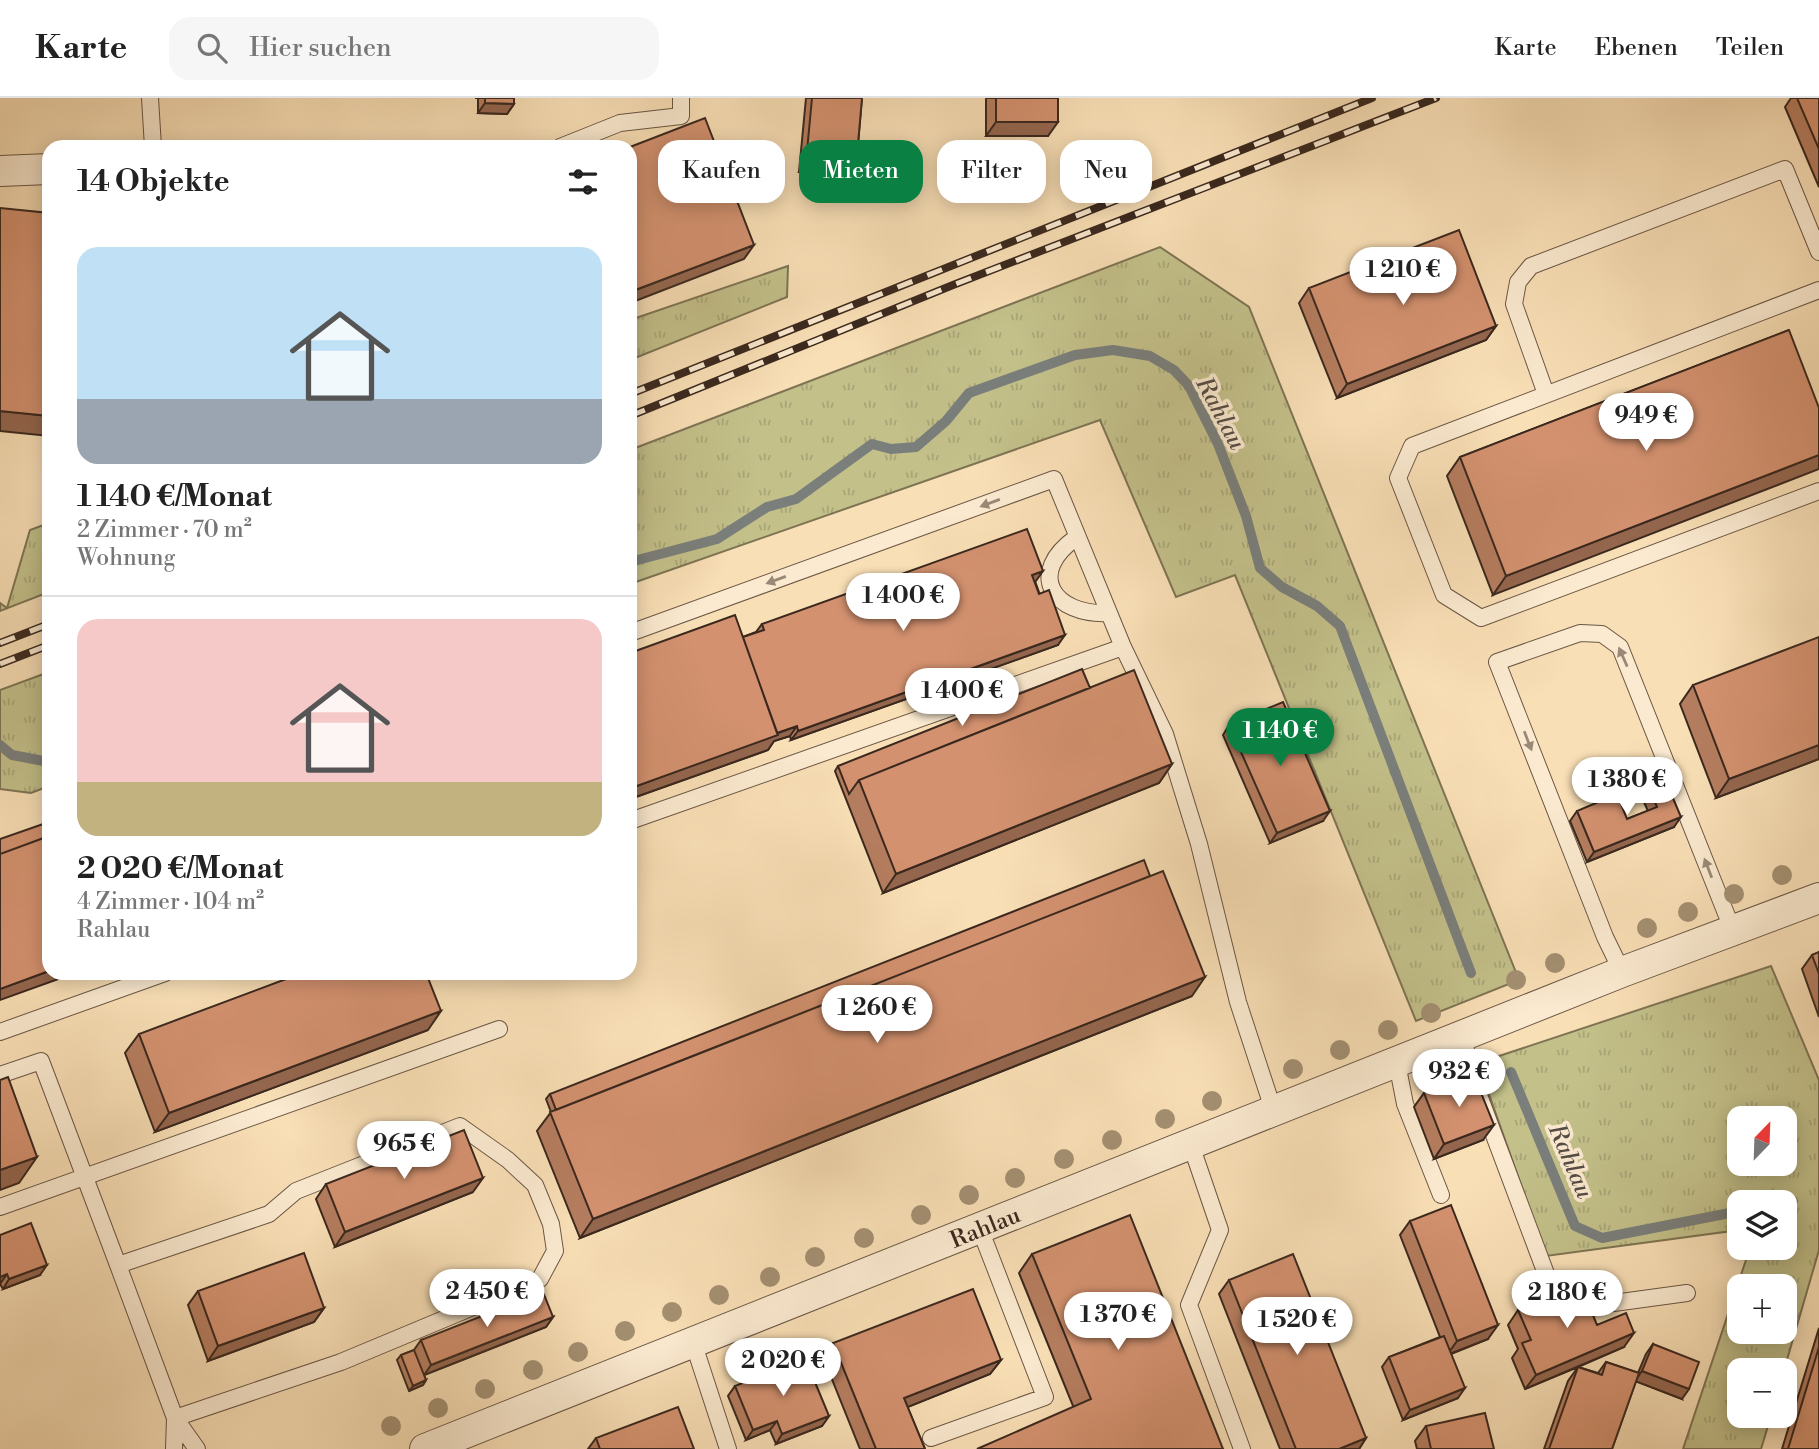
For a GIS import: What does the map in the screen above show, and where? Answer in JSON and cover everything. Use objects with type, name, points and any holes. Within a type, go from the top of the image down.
[{"type":"street","points":[[0,171],[42,169]]},
{"type":"street","name":"Rahlau","points":[[431,1448],[1622,972],[1819,898]]},
{"type":"lane","points":[[150,98],[153,140]]},
{"type":"lane","points":[[578,140],[620,123],[681,116],[681,98]]},
{"type":"lane","points":[[1546,394],[1514,304],[1518,282],[1531,266],[1785,169],[1819,252]]},
{"type":"lane","points":[[1819,290],[1412,446],[1398,478],[1444,595],[1480,618],[1819,491]]},
{"type":"lane","points":[[637,630],[1054,480],[1123,647],[1164,734],[1199,844],[1238,1002],[1274,1112]]},
{"type":"lane","points":[[1077,537],[1054,556],[1049,573],[1051,583],[1063,603],[1073,609],[1087,614],[1109,613]]},
{"type":"lane","points":[[1622,972],[1605,937],[1497,662],[1580,633],[1602,634],[1620,647],[1733,932]]},
{"type":"lane","points":[[637,819],[1123,647]]},
{"type":"lane","points":[[0,1032],[145,980]]},
{"type":"lane","points":[[0,1207],[499,1029]]},
{"type":"lane","points":[[1463,1036],[1471,1074],[1548,1279],[1599,1305],[1687,1293]]},
{"type":"lane","points":[[0,1076],[41,1061],[175,1418],[197,1449]]},
{"type":"lane","points":[[1396,1063],[1405,1104],[1441,1195]]},
{"type":"lane","points":[[118,1265],[270,1214],[296,1191],[460,1126],[508,1160],[536,1185],[551,1224],[555,1251],[540,1279],[341,1362],[175,1418]]},
{"type":"lane","points":[[1191,1145],[1220,1230],[1189,1305],[1242,1449]]},
{"type":"lane","points":[[932,1438],[1045,1398],[980,1228]]},
{"type":"lane","points":[[692,1342],[728,1449]]},
{"type":"lane","points":[[174,1449],[175,1418]]},
{"type":"green space","points":[[1160,247],[1249,307],[1519,980],[1416,1021],[1235,575],[1176,597],[1100,420],[637,582],[637,447]]},
{"type":"green space","points":[[788,266],[787,297],[637,357],[637,318]]},
{"type":"green space","points":[[42,526],[42,595],[0,611],[0,603],[7,608],[30,530]]},
{"type":"green space","points":[[42,675],[42,789],[31,793],[0,789],[0,690]]},
{"type":"green space","points":[[1771,966],[1819,1080],[1819,1250],[1797,1325],[1797,1274],[1741,1274],[1746,1260],[1797,1260],[1797,1190],[1727,1190],[1727,1232],[1546,1256],[1478,1063]]},
{"type":"green space","points":[[1727,1317],[1727,1344],[1792,1344],[1788,1358],[1727,1358],[1727,1428],[1767,1428],[1761,1449],[1683,1449]]},
{"type":"building","points":[[485,98],[514,98],[514,104],[485,103]]},
{"type":"building","points":[[812,98],[862,98],[858,140],[808,140]]},
{"type":"building","points":[[996,98],[1058,98],[1058,122],[996,122]]},
{"type":"building","points":[[1797,98],[1819,98],[1819,149]]},
{"type":"building","points":[[705,118],[713,140],[658,140],[658,203],[738,203],[754,245],[637,289],[637,144]]},
{"type":"building","points":[[0,208],[42,212],[42,415],[0,411]]},
{"type":"building","points":[[1459,230],[1496,326],[1347,384],[1309,288]]},
{"type":"building","points":[[1789,330],[1819,408],[1819,455],[1506,576],[1460,457]]},
{"type":"building","points":[[1027,529],[1043,571],[1032,575],[1039,594],[1049,590],[1065,635],[798,731],[797,726],[777,733],[743,637],[764,630],[762,624]]},
{"type":"building","points":[[735,615],[778,735],[637,786],[637,650]]},
{"type":"building","points":[[1819,637],[1819,745],[1729,779],[1693,685]]},
{"type":"building","points":[[1082,669],[1090,688],[859,780],[849,794],[838,766]]},
{"type":"building","points":[[1134,670],[1172,764],[896,874],[859,780]]},
{"type":"building","points":[[1283,702],[1330,811],[1277,833],[1229,725]]},
{"type":"building","points":[[1664,777],[1681,817],[1594,852],[1577,811],[1617,794],[1627,819],[1657,807],[1647,783]]},
{"type":"building","points":[[42,824],[42,839],[0,854],[0,839]]},
{"type":"building","points":[[42,839],[42,974],[0,989],[0,854]]},
{"type":"building","points":[[1144,860],[1150,876],[556,1110],[550,1094]]},
{"type":"building","points":[[1163,871],[1205,977],[593,1219],[550,1112]]},
{"type":"building","points":[[1819,952],[1819,974],[1812,955]]},
{"type":"building","points":[[283,980],[429,980],[441,1011],[169,1113],[139,1034]]},
{"type":"building","points":[[1473,1073],[1494,1125],[1444,1144],[1424,1093]]},
{"type":"building","points":[[8,1077],[37,1157],[0,1170],[0,1080]]},
{"type":"building","points":[[464,1130],[483,1178],[345,1232],[326,1184]]},
{"type":"building","points":[[1451,1205],[1498,1325],[1457,1341],[1410,1221]]},
{"type":"building","points":[[1130,1215],[1223,1449],[977,1449],[1091,1399],[1032,1254]]},
{"type":"building","points":[[31,1223],[47,1265],[9,1279],[7,1274],[0,1277],[0,1235]]},
{"type":"building","points":[[304,1253],[324,1308],[218,1346],[198,1291]]},
{"type":"building","points":[[1293,1254],[1366,1438],[1339,1449],[1296,1449],[1229,1280]]},
{"type":"building","points":[[1580,1284],[1597,1325],[1626,1313],[1634,1333],[1536,1375],[1522,1343],[1531,1340],[1518,1310]]},
{"type":"building","points":[[973,1289],[1001,1360],[904,1398],[925,1449],[876,1449],[833,1343]]},
{"type":"building","points":[[543,1292],[553,1317],[431,1365],[421,1340]]},
{"type":"building","points":[[1444,1336],[1465,1388],[1410,1410],[1389,1357]]},
{"type":"building","points":[[1653,1344],[1699,1362],[1689,1389],[1642,1371]]},
{"type":"building","points":[[1819,1347],[1819,1449],[1788,1449],[1794,1428],[1797,1428],[1797,1419]]},
{"type":"building","points":[[414,1350],[426,1380],[413,1386],[401,1355]]},
{"type":"building","points":[[805,1358],[829,1416],[782,1434],[777,1421],[753,1430],[735,1386]]},
{"type":"building","points":[[1606,1362],[1639,1373],[1612,1449],[1549,1449],[1578,1367],[1602,1375]]},
{"type":"building","points":[[678,1407],[694,1449],[600,1449],[596,1438]]},
{"type":"building","points":[[1485,1413],[1494,1449],[1431,1449],[1426,1426]]},
{"type":"waterway","name":"Rahlau","points":[[637,560],[717,539],[767,507],[796,499],[872,444],[891,449],[916,447],[946,421],[969,393],[1075,355],[1113,350],[1150,356],[1174,370],[1189,386],[1218,444],[1246,516],[1260,568],[1282,587],[1317,606],[1340,626],[1471,973]]},
{"type":"waterway","name":"Rahlau","points":[[0,745],[12,755],[42,761]]},
{"type":"waterway","name":"Rahlau","points":[[1511,1072],[1575,1226],[1602,1238],[1727,1214]]},
{"type":"railway","points":[[637,391],[1372,98]]},
{"type":"railway","points":[[637,413],[953,285],[1436,98]]},
{"type":"railway","points":[[0,643],[42,627]]},
{"type":"railway","points":[[0,664],[42,648]]}]
